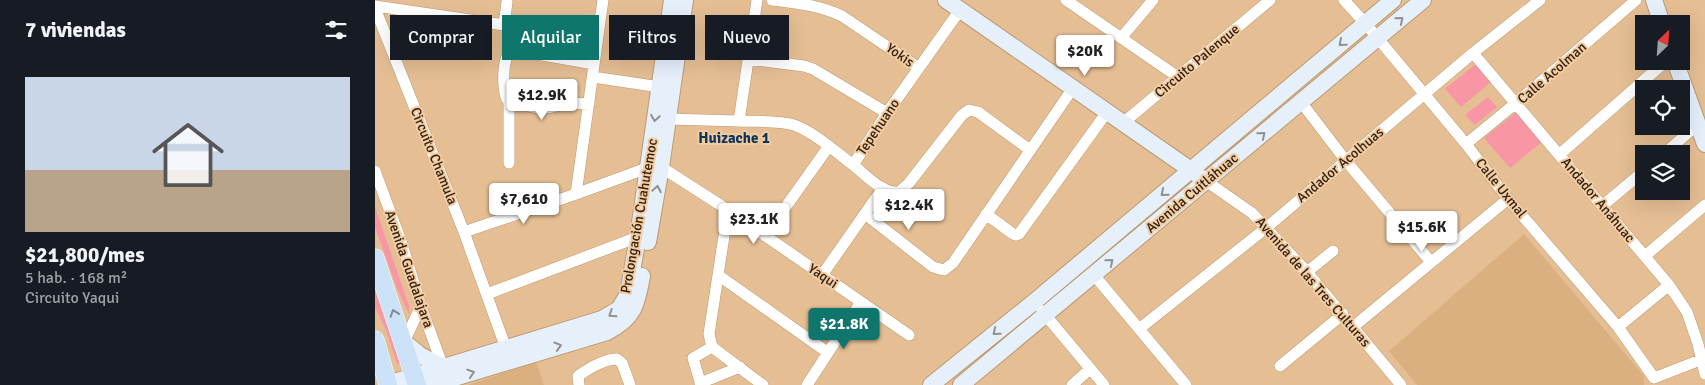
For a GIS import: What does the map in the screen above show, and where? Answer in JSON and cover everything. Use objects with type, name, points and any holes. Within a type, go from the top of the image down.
[{"type":"main road","points":[[375,258],[415,380]]},
{"type":"main road","points":[[375,340],[378,357],[388,384]]},
{"type":"street","points":[[577,194],[603,0]]},
{"type":"street","name":"Prolongación Cuahutemoc","points":[[388,384],[415,380],[443,367],[607,332],[620,325],[628,317],[638,299],[654,167],[660,87],[672,0]]},
{"type":"street","name":"Prolongación Cuahutemoc","points":[[431,385],[508,354],[603,320],[616,312],[628,294],[638,237],[654,167],[669,119],[685,0]]},
{"type":"street","points":[[754,15],[757,0]]},
{"type":"street","name":"Yokis","points":[[772,0],[811,5],[842,16],[919,68]]},
{"type":"street","name":"Avenida de las Tres Culturas","points":[[945,0],[1252,213],[1307,272],[1401,385]]},
{"type":"street","points":[[1067,0],[1178,77]]},
{"type":"street","points":[[1121,38],[1153,0]]},
{"type":"street","name":"Circuito Palenque","points":[[1123,123],[1270,0]]},
{"type":"street","name":"Calle Uxmal","points":[[1344,0],[1466,144],[1508,199],[1618,327],[1652,381]]},
{"type":"street","name":"Avenida Cuitláhuac","points":[[931,385],[1034,302],[1393,0]]},
{"type":"street","name":"Avenida Cuitláhuac","points":[[961,385],[1423,0]]},
{"type":"street","name":"Andador Acolhuas","points":[[1139,329],[1266,228],[1473,53],[1540,0]]},
{"type":"street","name":"Calle Acolman","points":[[1466,144],[1636,0]]},
{"type":"street","points":[[1654,0],[1659,15]]},
{"type":"street","points":[[375,7],[504,25],[507,2]]},
{"type":"street","name":"Circuito Chamula","points":[[375,7],[464,232],[508,354]]},
{"type":"street","name":"Tepehuano","points":[[669,119],[780,123],[795,126],[829,146],[853,165],[959,10]]},
{"type":"street","points":[[509,163],[508,101],[504,92],[506,59],[509,53],[514,50],[594,64]]},
{"type":"street","name":"Andador Anáhuac","points":[[1473,53],[1669,285],[1687,312],[1703,358],[1705,374]]},
{"type":"street","points":[[739,121],[747,60]]},
{"type":"street","points":[[755,60],[804,66],[813,69],[887,113]]},
{"type":"street","points":[[1560,154],[1656,70]]},
{"type":"street","points":[[1679,70],[1700,119],[1705,144]]},
{"type":"street","points":[[593,77],[660,87]]},
{"type":"street","points":[[865,214],[933,267],[944,270],[953,263],[1073,88]]},
{"type":"street","points":[[508,101],[539,108],[569,103],[589,104]]},
{"type":"street","points":[[1301,102],[1346,161],[1431,262]]},
{"type":"street","points":[[853,165],[883,188],[896,193],[909,183],[962,115],[969,110],[978,112],[1030,150]]},
{"type":"street","points":[[986,214],[1016,235],[1107,112]]},
{"type":"street","points":[[1673,145],[1700,119]]},
{"type":"street","points":[[765,236],[829,146]]},
{"type":"street","points":[[464,232],[654,167]]},
{"type":"street","name":"Yaqui","points":[[654,167],[728,210],[909,335]]},
{"type":"street","name":"Avenida Guadalajara","points":[[375,171],[402,244],[421,306],[443,367]]},
{"type":"street","points":[[1602,206],[1635,178]]},
{"type":"street","points":[[822,275],[883,188]]},
{"type":"street","points":[[1353,327],[1508,199]]},
{"type":"street","points":[[1645,256],[1705,205]]},
{"type":"street","points":[[728,210],[709,334],[712,347],[763,385]]},
{"type":"street","points":[[487,294],[638,237]]},
{"type":"street","points":[[1307,272],[1333,252]]},
{"type":"street","points":[[718,275],[827,352]]},
{"type":"street","points":[[1094,275],[1187,385]]},
{"type":"street","points":[[1618,327],[1669,285]]},
{"type":"street","points":[[807,385],[861,302]]},
{"type":"street","points":[[1034,302],[1104,385]]},
{"type":"street","points":[[421,306],[403,342],[420,355],[443,367]]},
{"type":"street","points":[[1280,366],[1343,314]]},
{"type":"street","points":[[712,347],[693,358],[701,384],[740,367]]},
{"type":"street","points":[[1652,381],[1703,358]]},
{"type":"street","points":[[579,385],[578,376],[611,359],[617,359],[622,364],[630,385]]},
{"type":"street","points":[[1072,385],[1090,369]]},
{"type":"shaded area","points":[[1477,63],[1492,81],[1461,107],[1445,89]]},
{"type":"shaded area","points":[[1488,97],[1497,107],[1475,125],[1465,115]]},
{"type":"shaded area","points":[[1518,111],[1543,141],[1510,168],[1484,138]]},
{"type":"shaded area","points":[[375,207],[409,306],[409,314],[396,286],[375,227]]},
{"type":"shaded area","points":[[1524,234],[1644,376],[1644,385],[1417,385],[1389,351]]},
{"type":"shaded area","points":[[375,291],[400,363],[397,364],[386,330],[375,307]]},
{"type":"shaded area","points":[[536,362],[544,385],[468,385]]},
{"type":"district","name":"Huizache 1","points":[[734,138]]}]
